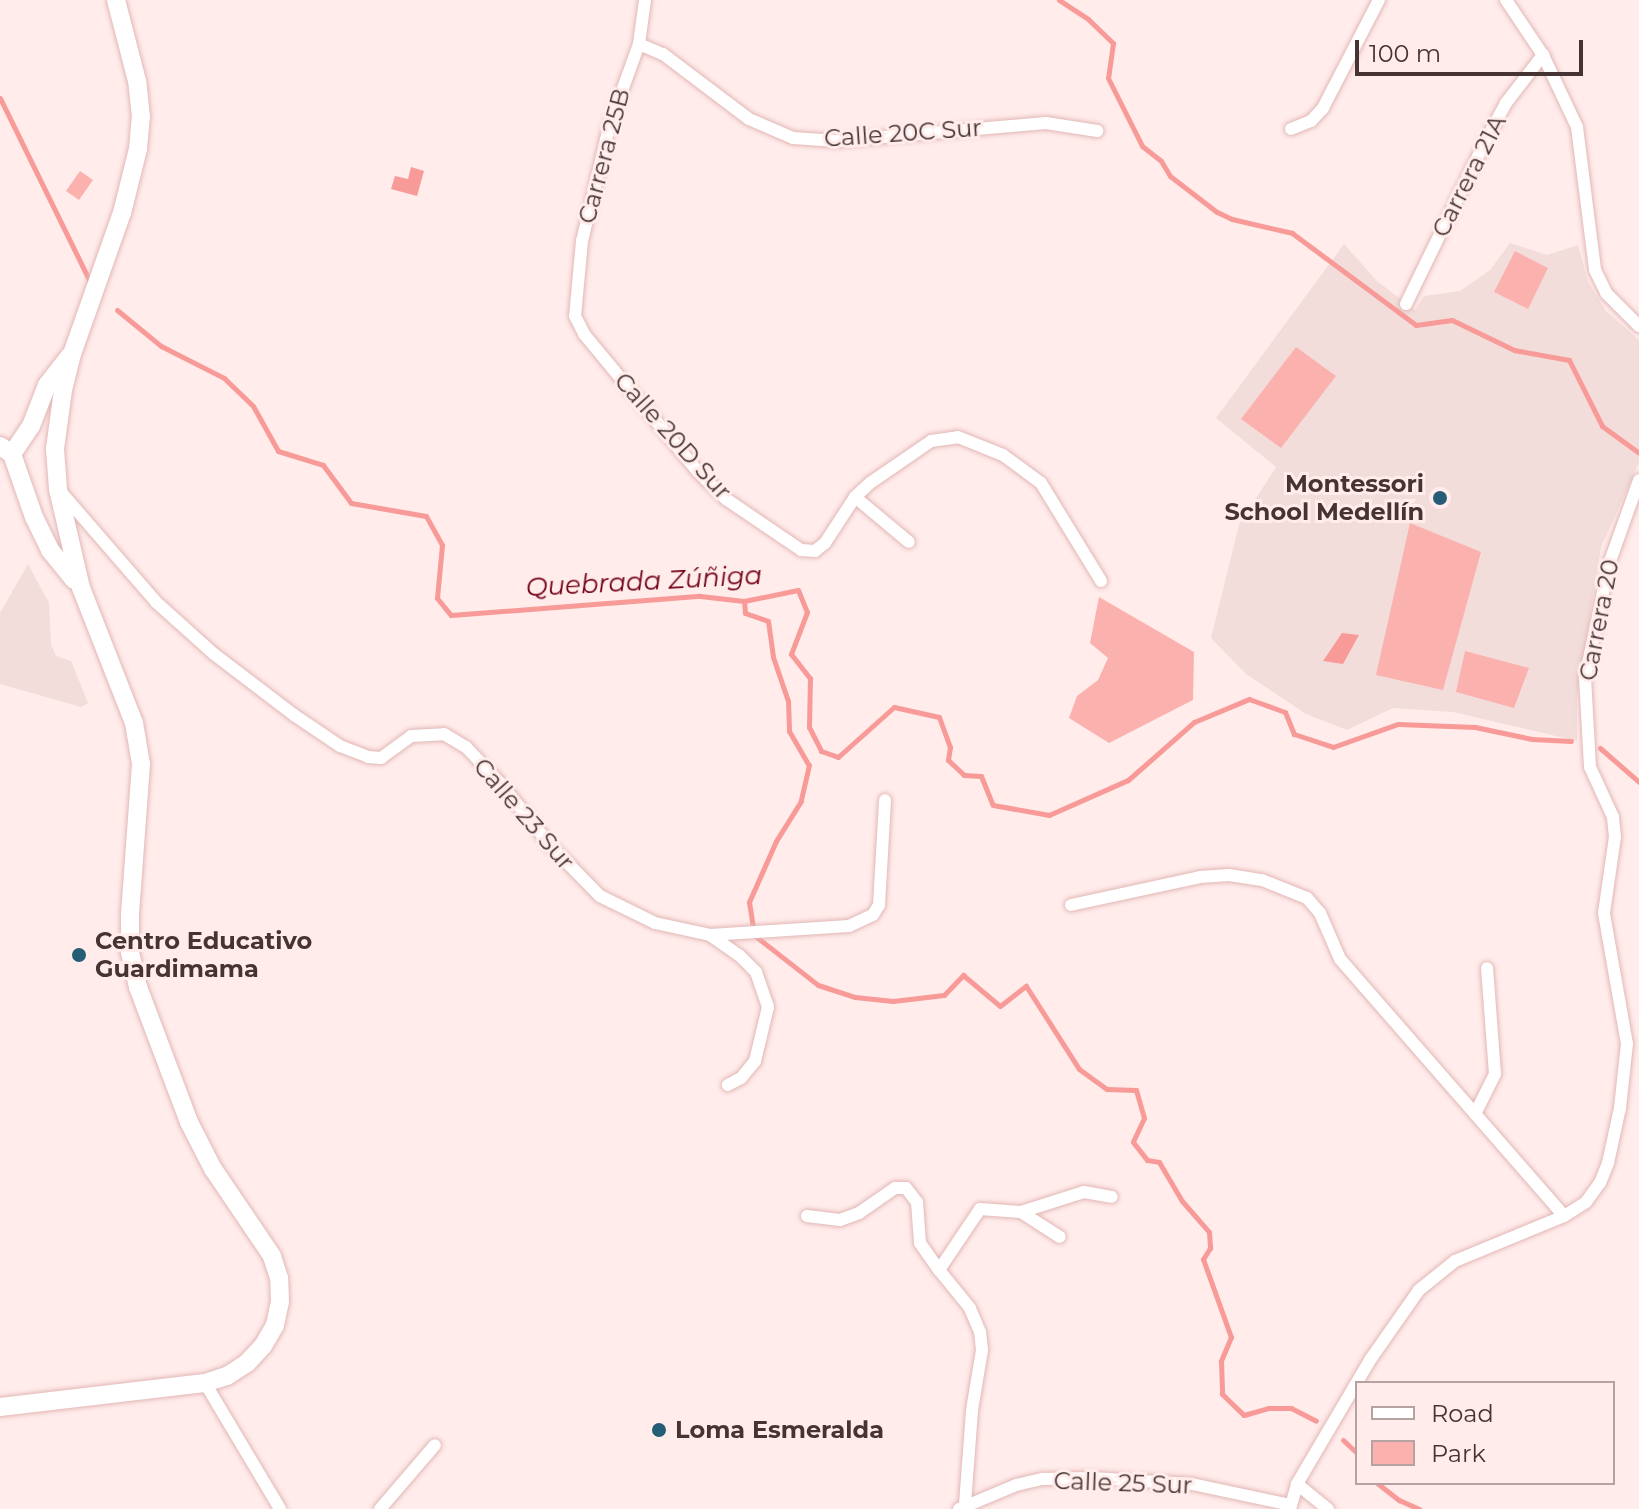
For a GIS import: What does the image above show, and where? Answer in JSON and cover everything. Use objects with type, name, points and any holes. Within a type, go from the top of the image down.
[{"type":"street","points":[[0,1407],[205,1383],[227,1376],[247,1363],[263,1346],[275,1325],[280,1302],[279,1278],[272,1256],[213,1169],[189,1122],[138,987],[130,951],[130,914],[141,764],[129,708],[81,588],[58,489],[58,419],[72,354],[122,213],[138,149],[141,117],[137,81],[116,0]]},
{"type":"street","name":"Carrera 25B","points":[[575,316],[582,241],[593,184],[609,127],[639,44],[645,0]]},
{"type":"street","points":[[1291,129],[1311,121],[1323,108],[1379,0]]},
{"type":"street","points":[[1506,0],[1543,55],[1577,127],[1595,270],[1606,293],[1639,326]]},
{"type":"street","name":"Calle 20C Sur","points":[[639,44],[663,54],[749,119],[793,138],[837,141],[1046,123],[1097,131]]},
{"type":"street","name":"Carrera 21A","points":[[1406,304],[1493,127],[1527,73],[1543,55]]},
{"type":"street","name":"Calle 20D Sur","points":[[575,316],[584,334],[698,472],[726,499],[801,550],[815,551],[825,543],[855,497],[931,441],[958,437],[1003,455],[1041,483],[1101,581]]},
{"type":"street","points":[[72,354],[47,385],[31,426],[6,450],[50,550],[81,588]]},
{"type":"street","name":"Carrera 20","points":[[1358,1381],[1419,1290],[1455,1261],[1564,1216],[1586,1202],[1608,1163],[1633,1047],[1604,913],[1615,837],[1613,817],[1590,767],[1584,707],[1585,678],[1597,608],[1621,525],[1639,480]]},
{"type":"street","name":"Calle 23 Sur","points":[[58,489],[156,602],[214,654],[294,715],[340,746],[368,757],[381,758],[411,736],[444,734],[466,747],[501,784],[550,845],[600,896],[655,923],[710,935],[756,972],[768,1007],[764,1038],[755,1061],[741,1078],[728,1085]]},
{"type":"street","points":[[855,497],[909,542]]},
{"type":"street","points":[[710,935],[849,926],[873,915],[879,905],[885,800]]},
{"type":"street","points":[[1071,905],[1214,876],[1262,880],[1289,888],[1307,898],[1320,913],[1340,959],[1564,1216]]},
{"type":"street","points":[[1475,1114],[1495,1074],[1487,968]]},
{"type":"street","points":[[807,1216],[840,1220],[859,1213],[895,1188],[906,1188],[917,1202],[920,1243],[970,1308],[980,1332],[982,1350],[962,1506]]},
{"type":"street","points":[[939,1270],[975,1212],[986,1208],[1021,1212],[1084,1192],[1112,1197]]},
{"type":"street","points":[[1021,1212],[1060,1237]]},
{"type":"street","points":[[205,1383],[280,1509]]},
{"type":"street","name":"Carrera 20","points":[[1291,1507],[1297,1484],[1355,1386]]},
{"type":"street","points":[[380,1509],[435,1445]]},
{"type":"street","name":"Calle 25 Sur","points":[[962,1506],[993,1492],[1043,1479],[1091,1478],[1192,1484],[1291,1507]]},
{"type":"street","points":[[1297,1484],[1328,1509]]},
{"type":"shaded area","points":[[411,167],[424,171],[417,196],[391,189],[395,176],[408,179]]},
{"type":"shaded area","name":"Montessori School Medellín","points":[[1510,243],[1547,255],[1578,245],[1588,282],[1606,311],[1639,340],[1639,463],[1601,547],[1577,695],[1577,741],[1453,712],[1393,708],[1347,730],[1306,714],[1246,674],[1211,638],[1239,525],[1276,467],[1216,418],[1344,244],[1377,281],[1415,310],[1424,296],[1460,291],[1490,270]]},
{"type":"shaded area","points":[[28,564],[49,603],[51,644],[56,656],[71,661],[88,703],[81,707],[0,684],[0,613]]},
{"type":"shaded area","points":[[1342,633],[1359,635],[1343,664],[1323,661]]},
{"type":"green space","points":[[80,171],[93,180],[79,200],[66,191]]},
{"type":"green space","points":[[1515,251],[1548,268],[1528,309],[1494,292]]},
{"type":"green space","points":[[1296,347],[1336,376],[1281,448],[1241,419]]},
{"type":"green space","points":[[1410,523],[1481,552],[1443,690],[1376,675]]},
{"type":"green space","points":[[1099,597],[1194,652],[1193,700],[1109,743],[1069,718],[1077,696],[1098,680],[1108,658],[1090,643]]},
{"type":"green space","points":[[1465,651],[1529,668],[1514,708],[1456,692]]},
{"type":"waterway","points":[[1059,0],[1088,19],[1113,43],[1108,78],[1142,146],[1161,161],[1170,176],[1217,212],[1232,219],[1292,233],[1416,325],[1452,320],[1514,350],[1569,360],[1602,426],[1639,453]]},
{"type":"waterway","name":"Quebrada Zúñiga","points":[[0,98],[89,280]]},
{"type":"waterway","name":"Quebrada Zúñiga","points":[[117,310],[161,346],[224,378],[253,406],[278,451],[323,465],[351,503],[426,516],[442,545],[437,598],[451,615],[700,596],[744,601],[798,590],[807,612],[791,654],[810,678],[809,727],[821,751],[838,757],[894,707],[939,717],[950,747],[948,760],[964,775],[981,776],[993,805],[1049,815],[1128,780],[1194,722],[1249,699],[1285,712],[1294,734],[1333,747],[1398,724],[1475,727],[1532,739],[1571,741]]},
{"type":"waterway","points":[[744,601],[745,613],[768,621],[773,657],[788,701],[789,731],[809,765],[801,801],[776,841],[749,902],[754,935],[818,985],[855,997],[893,1001],[944,995],[963,975],[1000,1006],[1026,986],[1079,1069],[1107,1089],[1136,1090],[1144,1118],[1133,1142],[1147,1160],[1159,1162],[1182,1201],[1209,1232],[1210,1248],[1203,1259],[1231,1337],[1221,1361],[1222,1394],[1244,1415],[1268,1408],[1291,1408],[1316,1421]]},
{"type":"waterway","name":"Quebrada Zúñiga","points":[[1600,748],[1639,782]]},
{"type":"waterway","points":[[1343,1440],[1355,1451]]},
{"type":"waterway","points":[[1380,1485],[1399,1500],[1419,1509]]},
{"type":"place","name":"Montessori School Medellín","points":[[1440,498]]},
{"type":"place","name":"Centro Educativo Guardimama","points":[[79,955]]},
{"type":"place","name":"Loma Esmeralda","points":[[659,1430]]}]
